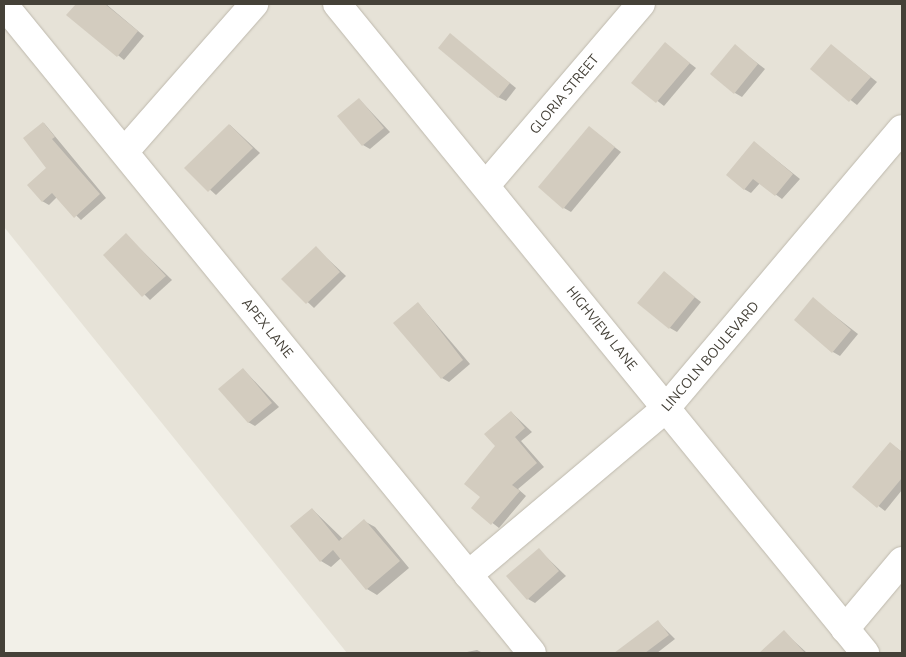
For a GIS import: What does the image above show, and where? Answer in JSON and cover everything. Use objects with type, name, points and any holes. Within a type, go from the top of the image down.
[{"type":"street","name":"APEX LANE","points":[[4,4],[532,653]]},
{"type":"street","points":[[125,151],[254,4]]},
{"type":"street","name":"HIGHVIEW LANE","points":[[337,4],[487,184],[865,653]]},
{"type":"street","name":"GLORIA STREET","points":[[487,184],[641,4]]},
{"type":"street","name":"LINCOLN BOULEVARD","points":[[468,575],[666,408],[902,129]]},
{"type":"street","points":[[845,629],[902,561]]},
{"type":"shaded area","points":[[4,4],[902,4],[902,653],[347,653],[4,227]]},
{"type":"building","points":[[76,4],[105,4],[138,31],[117,57],[66,15]]},
{"type":"building","points":[[450,33],[510,83],[498,98],[438,48]]},
{"type":"building","points":[[665,42],[690,63],[656,103],[631,83]]},
{"type":"building","points":[[735,44],[758,64],[734,94],[710,74]]},
{"type":"building","points":[[831,44],[871,77],[849,102],[810,69]]},
{"type":"building","points":[[359,98],[384,128],[362,146],[337,116]]},
{"type":"building","points":[[43,122],[55,137],[52,139],[100,194],[74,218],[52,193],[42,202],[27,185],[46,168],[23,138]]},
{"type":"building","points":[[229,124],[253,148],[208,192],[184,168]]},
{"type":"building","points":[[589,126],[615,147],[563,209],[538,187]]},
{"type":"building","points":[[754,141],[793,174],[775,196],[753,179],[744,190],[726,175]]},
{"type":"building","points":[[126,233],[166,276],[142,297],[103,255]]},
{"type":"building","points":[[316,246],[340,272],[306,304],[281,279]]},
{"type":"building","points":[[664,271],[695,297],[669,329],[637,303]]},
{"type":"building","points":[[813,297],[851,330],[832,353],[794,320]]},
{"type":"building","points":[[418,302],[463,360],[441,379],[393,323]]},
{"type":"building","points":[[243,368],[272,403],[248,423],[218,389]]},
{"type":"building","points":[[511,411],[525,428],[515,437],[537,463],[512,485],[520,491],[491,525],[471,508],[480,497],[464,484],[495,446],[484,434]]},
{"type":"building","points":[[890,442],[902,452],[902,478],[877,508],[852,487]]},
{"type":"building","points":[[312,508],[339,541],[364,519],[400,561],[366,590],[333,550],[320,562],[290,526]]},
{"type":"building","points":[[539,548],[559,571],[527,600],[506,576]]},
{"type":"building","points":[[658,620],[669,635],[645,653],[614,653]]},
{"type":"building","points":[[784,630],[805,653],[759,653]]}]
